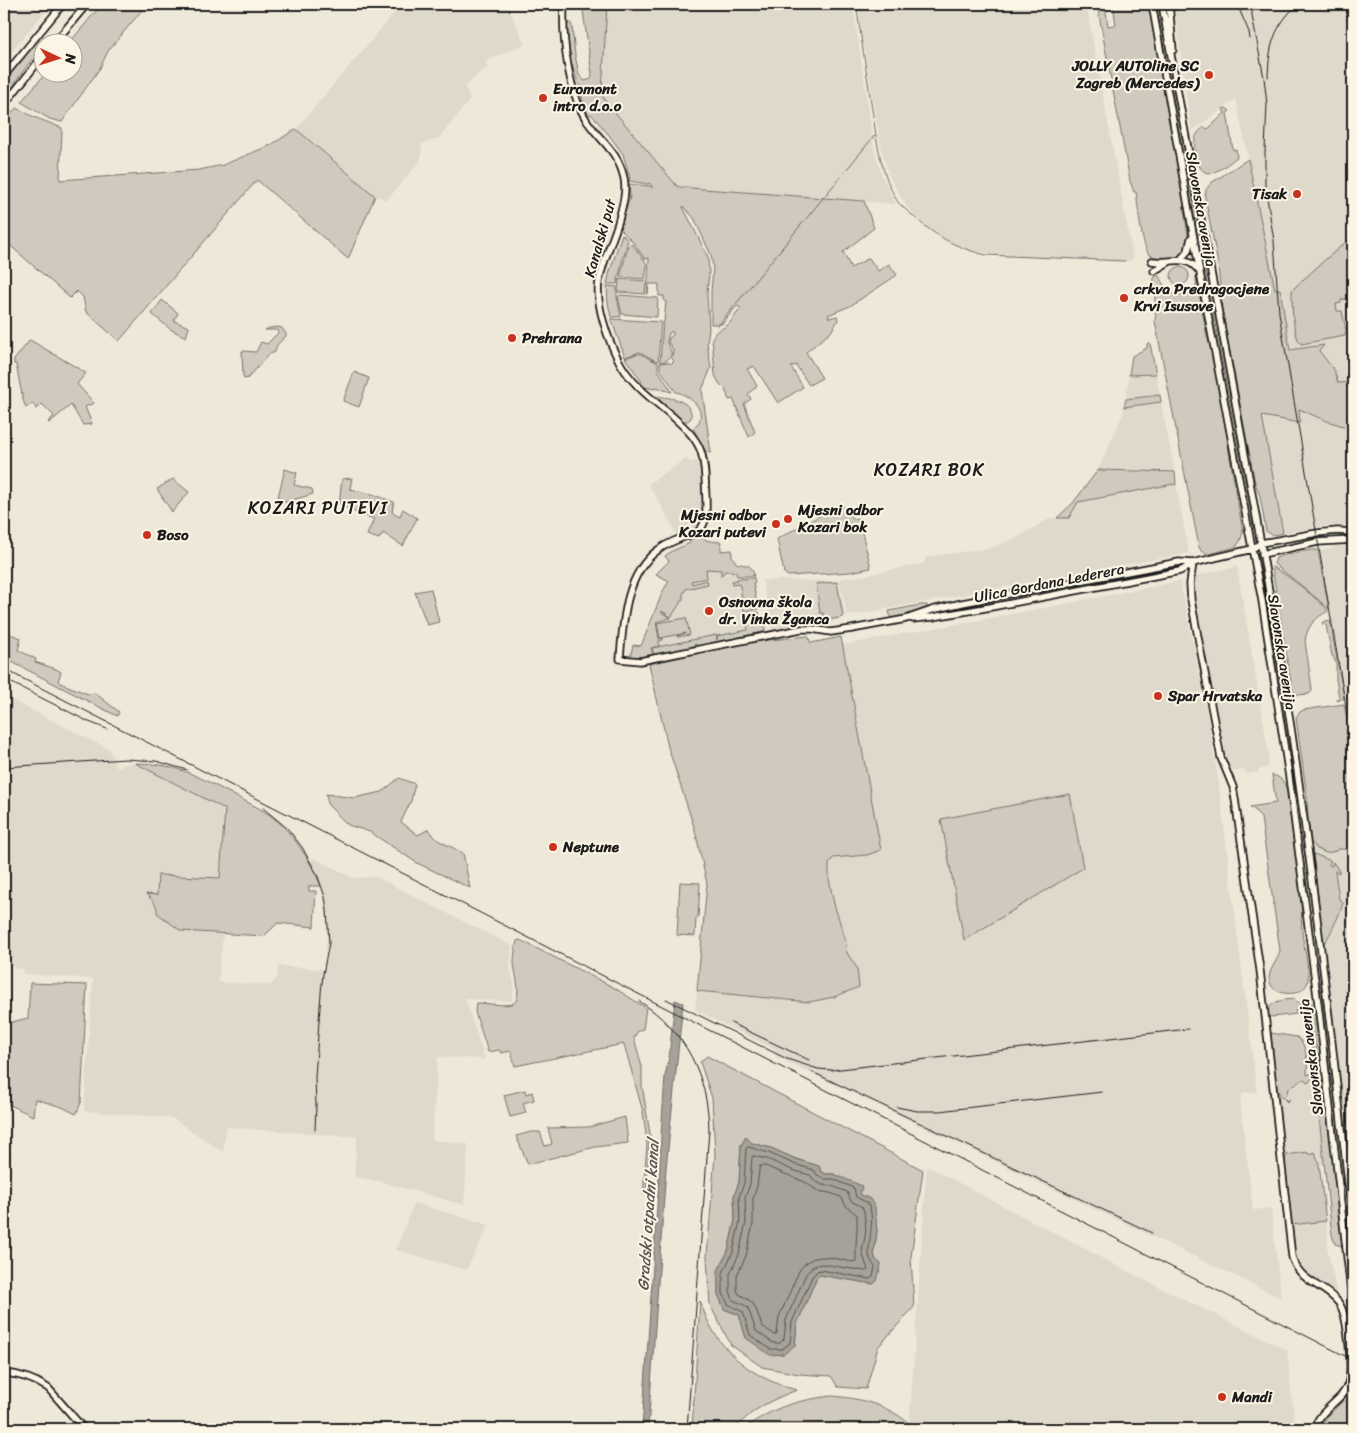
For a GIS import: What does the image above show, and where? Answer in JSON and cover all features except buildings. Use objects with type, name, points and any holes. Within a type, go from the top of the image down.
[{"type":"main road","points":[[4,76],[63,4]]},
{"type":"main road","points":[[63,32],[87,4]]},
{"type":"main road","name":"Kanalski put","points":[[564,4],[565,43],[574,90],[579,105],[588,122],[614,154],[622,171],[625,186],[621,210],[599,281],[604,322],[623,369],[636,386],[688,431],[696,442],[702,457],[705,486],[706,516],[704,524],[698,532],[664,546],[645,562],[638,574],[625,607],[620,659]]},
{"type":"main road","name":"Slavonska avenija","points":[[1152,4],[1200,273],[1262,601],[1290,777],[1353,1309]]},
{"type":"main road","name":"Slavonska avenija","points":[[1162,4],[1261,543],[1287,700],[1307,842],[1353,1226]]},
{"type":"main road","points":[[1169,4],[1173,44],[1172,62]]},
{"type":"main road","points":[[4,105],[32,70]]},
{"type":"main road","points":[[1180,260],[1190,246],[1191,224]]},
{"type":"main road","points":[[1152,261],[1170,262],[1180,260],[1190,263],[1200,273]]},
{"type":"main road","points":[[1154,271],[1170,262]]},
{"type":"main road","points":[[1353,532],[1318,533],[1261,543],[1252,549],[1262,554],[1317,542],[1353,540]]},
{"type":"main road","name":"Ulica Gordana Lederera","points":[[906,619],[942,607],[990,597],[1171,563],[1184,561],[1194,563],[1252,549]]},
{"type":"main road","points":[[1194,563],[1190,579],[1191,600],[1221,758],[1233,787],[1236,800],[1260,970],[1292,1257],[1300,1273],[1308,1281],[1338,1302],[1344,1314],[1350,1363],[1347,1385],[1344,1392],[1321,1414],[1314,1429]]},
{"type":"main road","name":"Ulica Gordana Lederera","points":[[620,659],[640,661],[807,628],[838,632],[906,619],[933,617],[1180,571],[1194,563]]},
{"type":"main road","points":[[1180,571],[1185,572],[1190,579]]},
{"type":"main road","points":[[4,1373],[19,1374],[41,1384],[57,1397],[84,1429]]},
{"type":"shaded area","points":[[4,4],[51,4],[4,61]]},
{"type":"shaded area","points":[[102,4],[147,4],[108,51],[100,68],[62,122],[50,119],[21,102],[38,82],[82,82],[82,32],[78,32]]},
{"type":"shaded area","points":[[402,4],[507,4],[525,44],[485,62],[489,68],[479,73],[465,87],[470,100],[439,138],[422,144],[421,160],[387,200],[375,196],[296,129]]},
{"type":"shaded area","points":[[589,4],[607,4],[602,91],[604,99],[676,185],[679,187],[864,201],[874,228],[843,252],[851,268],[869,258],[878,271],[889,264],[897,275],[850,306],[828,315],[829,318],[837,316],[838,320],[831,332],[806,352],[822,378],[809,385],[796,365],[791,367],[803,387],[778,403],[754,366],[747,369],[757,386],[748,394],[751,399],[744,404],[755,432],[749,437],[733,399],[729,400],[725,389],[715,375],[712,338],[716,332],[728,325],[741,308],[737,306],[722,324],[711,324],[713,268],[711,255],[694,218],[683,206],[708,257],[709,329],[707,343],[711,368],[702,390],[711,453],[706,452],[693,428],[699,422],[700,412],[698,407],[690,399],[676,392],[660,369],[660,363],[668,362],[671,364],[674,361],[672,359],[673,350],[668,342],[673,332],[669,333],[667,340],[671,356],[666,361],[660,362],[666,301],[664,301],[664,296],[659,296],[659,284],[649,284],[647,294],[649,258],[645,259],[632,241],[620,229],[630,197],[629,184],[650,186],[652,188],[652,186],[650,183],[629,181],[630,178],[623,154],[591,114],[588,115],[580,89],[582,88],[579,85],[572,63],[567,36],[569,22],[572,27],[579,75],[585,81],[591,79],[592,74],[583,11]]},
{"type":"shaded area","points":[[607,4],[853,4],[874,149],[882,176],[896,204],[679,187],[676,185],[604,99],[602,91]]},
{"type":"shaded area","points":[[857,4],[1086,4],[1133,258],[1131,261],[999,255],[970,251],[946,240],[928,228],[907,207],[890,178],[881,148]]},
{"type":"shaded area","points":[[1097,4],[1105,4],[1108,26],[1116,25],[1113,4],[1150,4],[1184,201],[1188,244],[1187,250],[1180,256],[1165,259],[1164,257],[1158,258],[1149,254],[1146,249],[1140,224],[1136,192],[1134,192],[1130,181]]},
{"type":"shaded area","points":[[1156,4],[1160,4],[1201,237],[1198,238]]},
{"type":"shaded area","points":[[1174,4],[1353,4],[1353,405],[1296,388],[1280,289],[1275,290],[1236,99],[1192,131]]},
{"type":"shaded area","points":[[32,46],[32,60],[4,98],[4,80]]},
{"type":"shaded area","points":[[16,108],[62,128],[60,180],[199,170],[223,165],[271,145],[296,129],[375,196],[348,259],[257,180],[119,341],[86,312],[83,297],[77,291],[70,298],[4,240],[4,123]]},
{"type":"shaded area","points":[[1226,108],[1230,111],[1227,113],[1233,150],[1236,149],[1237,157],[1212,173],[1205,172],[1201,169],[1197,160],[1196,138],[1198,132],[1204,127],[1208,129],[1225,113],[1223,109]]},
{"type":"shaded area","points":[[1248,159],[1275,289],[1280,289],[1290,350],[1324,345],[1319,351],[1335,371],[1338,383],[1353,382],[1353,429],[1324,420],[1299,409],[1300,423],[1262,416],[1283,533],[1277,535],[1266,531],[1260,496],[1255,483],[1222,309],[1218,264],[1205,197],[1206,190],[1211,183]]},
{"type":"shaded area","points":[[622,234],[628,240],[624,256],[622,257],[617,284],[607,284],[610,271]]},
{"type":"shaded area","points":[[1353,236],[1353,298],[1341,300],[1341,303],[1336,304],[1337,311],[1342,311],[1346,330],[1345,336],[1301,344],[1294,326],[1292,290]]},
{"type":"shaded area","points":[[632,244],[647,264],[645,279],[620,277],[628,246]]},
{"type":"shaded area","points":[[1204,266],[1207,266],[1256,529],[1254,530]]},
{"type":"shaded area","points":[[1180,267],[1186,270],[1189,276],[1186,282],[1180,285],[1174,282],[1171,276],[1174,270]]},
{"type":"shaded area","points":[[1156,275],[1159,276],[1171,293],[1180,295],[1190,293],[1195,289],[1196,276],[1207,337],[1213,353],[1243,532],[1236,547],[1209,554],[1201,551],[1199,547],[1155,321],[1156,305],[1153,284]]},
{"type":"shaded area","points":[[619,279],[646,281],[645,294],[618,292]]},
{"type":"shaded area","points":[[607,286],[617,287],[621,317],[611,317]]},
{"type":"shaded area","points":[[620,295],[658,298],[657,317],[622,314],[618,297]]},
{"type":"shaded area","points":[[162,300],[178,313],[174,321],[189,327],[186,337],[170,329],[152,314]]},
{"type":"shaded area","points":[[611,319],[661,322],[658,362],[640,352],[625,357]]},
{"type":"shaded area","points":[[282,328],[286,336],[277,345],[275,352],[268,355],[248,378],[244,379],[242,351],[256,352],[261,342],[267,344],[278,333],[277,330],[265,330]]},
{"type":"shaded area","points":[[30,340],[86,373],[77,384],[94,403],[85,407],[92,424],[83,425],[71,405],[49,423],[54,416],[42,404],[37,409],[32,403],[26,408],[14,360]]},
{"type":"shaded area","points":[[1150,343],[1156,374],[1129,375],[1132,356],[1147,348],[1147,344]]},
{"type":"shaded area","points":[[641,354],[658,363],[658,370],[672,392],[655,387],[654,389],[645,387],[640,383],[642,382],[625,358]]},
{"type":"shaded area","points":[[354,372],[369,378],[359,407],[343,401]]},
{"type":"shaded area","points":[[1156,374],[1160,395],[1126,399],[1129,375]]},
{"type":"shaded area","points":[[1160,395],[1161,402],[1124,407],[1126,399]]},
{"type":"shaded area","points":[[653,396],[672,398],[684,403],[691,412],[691,418],[688,421],[682,421]]},
{"type":"shaded area","points":[[1161,402],[1175,472],[1098,470],[1123,414],[1124,407]]},
{"type":"shaded area","points":[[1298,409],[1353,429],[1353,526],[1325,526],[1283,533],[1262,416],[1300,423]]},
{"type":"shaded area","points":[[687,458],[690,462],[700,461],[704,500],[703,519],[697,530],[678,537],[648,484]]},
{"type":"shaded area","points":[[285,469],[297,473],[294,485],[312,489],[313,494],[276,505]]},
{"type":"shaded area","points":[[1098,470],[1175,472],[1176,485],[1078,502],[1069,518],[1057,518],[1073,503]]},
{"type":"shaded area","points":[[352,478],[350,489],[394,502],[392,512],[400,516],[403,509],[417,518],[403,546],[383,533],[379,539],[367,535],[374,519],[339,504],[342,479]]},
{"type":"shaded area","points":[[173,479],[189,492],[172,512],[157,489]]},
{"type":"shaded area","points":[[1175,484],[1189,553],[848,616],[839,579],[925,563],[925,557],[991,548],[1016,538],[1051,518],[1069,518],[1078,502]]},
{"type":"shaded area","points":[[841,504],[853,519],[859,520],[871,568],[850,572],[788,576],[784,573],[777,539]]},
{"type":"shaded area","points":[[698,536],[709,541],[721,542],[721,551],[732,550],[732,556],[736,563],[750,567],[754,576],[737,576],[736,572],[725,571],[721,576],[721,570],[706,569],[707,578],[691,581],[692,584],[707,580],[708,584],[686,589],[683,599],[671,617],[661,612],[671,618],[656,622],[659,639],[663,638],[663,640],[659,641],[659,646],[651,648],[653,655],[630,658],[633,645],[641,646],[663,591],[669,581],[656,574],[669,561],[665,556],[690,543],[689,539]]},
{"type":"shaded area","points":[[1336,545],[1353,546],[1353,729],[1328,601],[1321,551],[1332,549]]},
{"type":"shaded area","points":[[1318,550],[1329,609],[1274,564],[1276,558],[1280,556]]},
{"type":"shaded area","name":"Osnovna škola dr. Vinka Žganca","points":[[697,566],[753,569],[755,582],[752,583],[760,626],[763,632],[648,656],[651,633],[663,603]]},
{"type":"shaded area","points":[[1237,567],[1269,755],[1268,767],[1260,769],[1258,772],[1246,774],[1245,769],[1236,771],[1228,769],[1192,585],[1197,575]]},
{"type":"shaded area","points":[[1272,567],[1302,587],[1328,611],[1312,623],[1306,636],[1305,641],[1312,689],[1309,694],[1297,695],[1292,689]]},
{"type":"shaded area","points":[[754,578],[755,583],[753,583],[758,609],[744,611],[740,586],[739,584],[732,585],[732,581],[737,580],[738,582],[737,579]]},
{"type":"shaded area","points":[[762,580],[838,581],[846,616],[825,625],[772,629]]},
{"type":"shaded area","points":[[1180,581],[1206,707],[1219,786],[1257,1092],[1242,1093],[1242,1098],[1240,1099],[1253,1210],[1271,1208],[1281,1298],[775,1056],[776,1050],[695,1010],[697,991],[809,1002],[834,997],[859,986],[857,968],[847,953],[845,938],[834,904],[829,879],[829,864],[833,858],[867,855],[880,849],[843,645]]},
{"type":"shaded area","points":[[837,582],[843,617],[824,621],[823,613],[820,613],[816,584]]},
{"type":"shaded area","points":[[431,589],[439,622],[427,625],[415,592]]},
{"type":"shaded area","points":[[927,605],[927,609],[891,619],[889,611]]},
{"type":"shaded area","points":[[759,612],[761,625],[765,626],[763,632],[697,646],[696,644],[693,647],[654,655],[652,648],[716,635],[717,640],[717,636],[748,630],[747,614]]},
{"type":"shaded area","points":[[686,618],[690,635],[677,637],[686,633],[660,638],[657,623]]},
{"type":"shaded area","points":[[1330,620],[1344,698],[1337,701],[1336,699],[1339,698],[1336,663],[1332,656],[1326,625],[1322,624]]},
{"type":"shaded area","points":[[10,634],[21,638],[18,650],[36,659],[35,662],[61,672],[58,681],[60,683],[88,694],[95,693],[119,712],[117,716],[4,658],[4,635],[8,638]]},
{"type":"shaded area","points":[[808,636],[811,643],[841,637],[881,850],[867,855],[833,858],[829,864],[829,879],[834,904],[845,938],[847,953],[857,968],[859,987],[834,997],[809,1002],[697,991],[707,884],[695,830],[668,747],[649,664],[742,643]]},
{"type":"shaded area","points":[[4,696],[109,749],[117,767],[135,762],[225,809],[220,878],[159,875],[157,895],[147,895],[158,909],[157,913],[181,931],[223,934],[218,982],[271,985],[277,978],[278,966],[323,969],[327,939],[327,920],[321,886],[309,861],[314,858],[354,878],[376,877],[512,946],[510,967],[514,984],[512,1000],[465,999],[485,1059],[438,1057],[432,1140],[468,1144],[464,1205],[379,1181],[354,1177],[357,1137],[226,1127],[223,1152],[172,1118],[84,1111],[93,979],[23,974],[23,969],[4,965]]},
{"type":"shaded area","points":[[1344,704],[1353,755],[1353,849],[1338,849],[1326,853],[1317,849],[1311,842],[1296,717],[1303,710]]},
{"type":"shaded area","points":[[135,763],[160,765],[181,770],[211,783],[258,808],[278,822],[300,847],[312,866],[321,886],[309,886],[309,891],[316,891],[314,927],[278,923],[264,936],[181,931],[157,913],[156,905],[146,894],[157,895],[158,875],[220,878],[225,809]]},
{"type":"shaded area","points":[[1272,775],[1282,781],[1287,792],[1298,877],[1302,932],[1308,970],[1306,986],[1300,991],[1292,993],[1276,990],[1270,982],[1271,970],[1280,950],[1261,818],[1250,807],[1276,803]]},
{"type":"shaded area","points":[[399,778],[415,784],[411,801],[401,822],[418,835],[429,829],[436,839],[463,853],[470,888],[417,863],[370,832],[348,825],[328,805],[326,794],[354,798],[382,792]]},
{"type":"shaded area","points":[[1070,794],[1083,868],[964,940],[941,819]]},
{"type":"shaded area","points":[[1311,842],[1317,849],[1326,853],[1337,849],[1353,849],[1353,1195],[1323,941],[1326,941],[1342,910],[1336,871],[1332,863],[1331,866],[1328,865],[1329,863],[1313,855]]},
{"type":"shaded area","points":[[1314,854],[1331,861],[1329,865],[1332,866],[1333,862],[1339,871],[1339,873],[1335,871],[1339,899],[1343,902],[1336,922],[1325,942],[1323,941]]},
{"type":"shaded area","points":[[680,882],[700,883],[695,936],[677,935]]},
{"type":"shaded area","points":[[520,940],[613,987],[646,1008],[643,1029],[637,1032],[634,1038],[642,1067],[642,1085],[650,1134],[646,1193],[643,1194],[647,1145],[643,1112],[624,1044],[515,1066],[511,1051],[501,1053],[500,1050],[488,1052],[475,1012],[476,1003],[507,1005],[514,1003],[518,996],[518,990],[514,958],[517,941]]},
{"type":"shaded area","points":[[30,983],[87,985],[81,1103],[76,1114],[62,1107],[35,1099],[33,1116],[4,1102],[4,1024],[28,1018]]},
{"type":"shaded area","points":[[1295,999],[1300,1004],[1295,1011],[1297,1014],[1272,1017],[1268,1015],[1273,1004]]},
{"type":"shaded area","points":[[1307,1000],[1311,1002],[1315,1010],[1315,1035],[1319,1067],[1318,1072],[1308,1083],[1304,1079],[1287,1091],[1283,1097],[1287,1101],[1290,1099],[1287,1102],[1277,1090],[1270,1036],[1271,1033],[1297,1037],[1305,1049],[1307,1075],[1312,1073],[1314,1067],[1305,1002]]},
{"type":"shaded area","points":[[1315,1010],[1324,1083],[1320,1082],[1316,1090],[1324,1163],[1319,1164],[1314,1152],[1308,1155],[1307,1152],[1286,1155],[1285,1163],[1276,1086],[1286,1102],[1289,1101],[1283,1097],[1288,1093],[1289,1088],[1304,1079],[1308,1082],[1318,1072]]},
{"type":"shaded area","points":[[707,1056],[923,1170],[911,1257],[914,1307],[878,1347],[866,1389],[838,1387],[831,1376],[799,1374],[762,1367],[731,1345],[710,1305],[707,1257],[715,1154],[712,1098],[700,1062]],"holes":[[[746,1137],[752,1143],[771,1148],[818,1166],[821,1171],[826,1174],[834,1174],[859,1194],[870,1199],[877,1231],[873,1284],[820,1275],[816,1279],[797,1324],[795,1345],[746,1338],[739,1315],[724,1309],[718,1294],[718,1271],[728,1251],[735,1220],[734,1196],[739,1182],[741,1145]]]},
{"type":"shaded area","points":[[1320,1082],[1324,1083],[1342,1246],[1335,1244],[1332,1235],[1316,1090]]},
{"type":"shaded area","points":[[525,1090],[526,1094],[532,1092],[534,1100],[523,1103],[526,1113],[510,1117],[504,1095]]},
{"type":"shaded area","points":[[625,1117],[628,1143],[595,1147],[528,1164],[516,1136],[540,1132],[545,1146],[552,1144],[548,1128],[589,1127]]},
{"type":"shaded area","points":[[1308,1152],[1308,1154],[1313,1154],[1315,1152],[1319,1164],[1326,1221],[1291,1225],[1285,1163],[1286,1155]]},
{"type":"shaded area","points":[[927,1166],[1138,1277],[1287,1350],[1295,1429],[909,1429]]},
{"type":"shaded area","points":[[414,1203],[489,1225],[466,1270],[396,1250]]},
{"type":"shaded area","points":[[1326,1221],[1327,1247],[1335,1292],[1306,1274],[1301,1268],[1295,1256],[1291,1225]]},
{"type":"shaded area","points":[[700,1301],[716,1336],[735,1357],[757,1374],[770,1381],[797,1390],[763,1405],[735,1429],[692,1429]]},
{"type":"shaded area","points":[[1353,1376],[1353,1429],[1321,1429],[1328,1416],[1345,1398]]},
{"type":"shaded area","points":[[831,1396],[863,1401],[882,1407],[909,1423],[909,1429],[743,1429],[765,1415],[785,1406]]},
{"type":"water","points":[[675,1000],[683,1003],[666,1168],[648,1429],[642,1429],[665,1076]]},
{"type":"water","points":[[746,1137],[752,1143],[819,1166],[821,1171],[826,1174],[834,1174],[862,1186],[860,1194],[870,1199],[875,1207],[877,1231],[874,1252],[875,1259],[881,1264],[877,1281],[873,1284],[820,1275],[816,1279],[797,1324],[795,1345],[784,1354],[770,1355],[746,1338],[739,1315],[724,1309],[718,1294],[718,1271],[728,1251],[735,1220],[734,1196],[739,1182],[741,1145]]},
{"type":"waterway","points":[[856,4],[879,151],[890,186],[896,200],[902,206],[928,228],[946,240],[965,249],[986,255],[1125,261]]},
{"type":"waterway","points":[[717,327],[875,135]]},
{"type":"railway","points":[[1237,4],[1250,39]]},
{"type":"railway","points":[[1252,4],[1252,16],[1267,104],[1265,185],[1274,241],[1279,313],[1353,748]]},
{"type":"railway","points":[[1268,77],[1274,37],[1283,20],[1298,4]]},
{"type":"railway","points":[[4,669],[1353,1360]]},
{"type":"railway","points":[[4,679],[89,722],[107,729]]},
{"type":"railway","points":[[4,767],[126,759],[156,761],[187,770]]},
{"type":"railway","points":[[263,808],[287,828],[302,847],[317,874],[325,897],[329,943],[321,993],[315,1077],[315,1130]]},
{"type":"railway","points":[[666,999],[787,1059],[818,1069],[832,1070],[1188,1029]]},
{"type":"railway","points":[[639,1001],[670,1026],[682,1041],[699,1073],[708,1110],[709,1130],[687,1429]]},
{"type":"railway","points":[[731,1023],[809,1060]]},
{"type":"railway","points":[[810,1071],[1152,1233]]},
{"type":"railway","points":[[897,1107],[917,1111],[939,1111],[1102,1092]]},
{"type":"place","name":"JOLLY AUTOline SC Zagreb (Mercedes)","points":[[1209,75]]},
{"type":"place","name":"Euromont intro d.o.o","points":[[543,98]]},
{"type":"place","name":"Tisak","points":[[1297,194]]},
{"type":"place","name":"crkva Predragocjene Krvi Isusove","points":[[1124,298]]},
{"type":"place","name":"Prehrana","points":[[512,338]]},
{"type":"place","name":"Mjesni odbor Kozari bok","points":[[788,519]]},
{"type":"place","name":"Mjesni odbor Kozari putevi","points":[[776,524]]},
{"type":"place","name":"Boso","points":[[147,535]]},
{"type":"place","name":"Osnovna škola dr. Vinka Žganca","points":[[709,611]]},
{"type":"place","name":"Spar Hrvatska","points":[[1158,696]]},
{"type":"place","name":"Neptune","points":[[553,847]]},
{"type":"place","name":"Mandi","points":[[1222,1397]]},
{"type":"district","name":"KOZARI BOK","points":[[929,470]]},
{"type":"district","name":"KOZARI PUTEVI","points":[[318,508]]},
{"type":"water label","name":"Gradski otpadni kanal","points":[[648,1215]]}]
